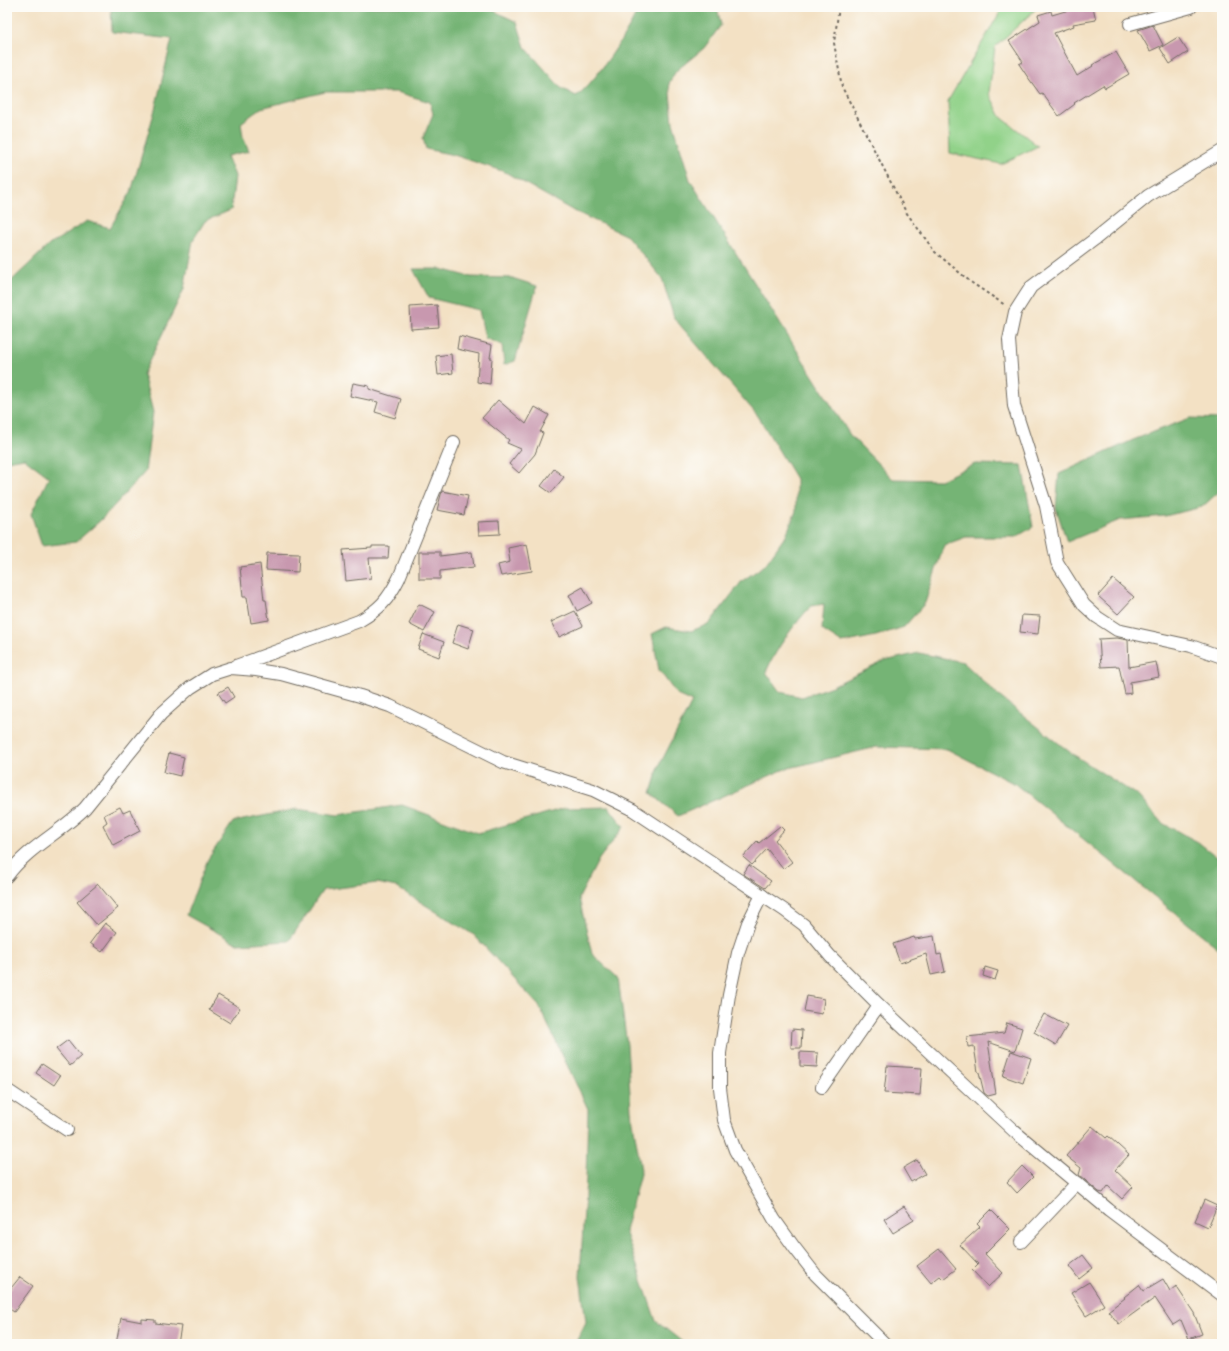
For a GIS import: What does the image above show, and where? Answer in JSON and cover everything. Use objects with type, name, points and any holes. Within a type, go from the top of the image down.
[{"type":"street","points":[[1130,24],[1191,7]]},
{"type":"street","points":[[1222,151],[1148,196],[1095,239],[1031,286],[1014,312],[1009,340],[1014,406],[1046,506],[1057,562],[1084,605],[1097,618],[1117,630],[1191,646],[1222,657]]},
{"type":"street","points":[[7,876],[17,862],[34,847],[72,821],[85,808],[100,792],[142,737],[166,709],[190,688],[212,674],[359,621],[378,610],[391,595],[399,578],[454,442]]},
{"type":"street","points":[[230,668],[281,674],[360,696],[412,716],[504,762],[593,790],[633,810],[762,895],[804,925],[830,956],[879,1005],[1014,1130],[1109,1210],[1222,1295]]},
{"type":"street","points":[[762,895],[748,923],[738,953],[729,995],[720,1053],[720,1088],[724,1120],[735,1150],[774,1218],[794,1247],[815,1274],[885,1344]]},
{"type":"street","points":[[822,1087],[879,1005]]},
{"type":"street","points":[[7,1090],[66,1130]]},
{"type":"street","points":[[1021,1242],[1077,1183]]},
{"type":"path","points":[[839,7],[834,43],[842,87],[906,212],[935,252],[972,283],[1014,312]]},
{"type":"green space","points":[[111,7],[455,7],[490,9],[517,22],[525,47],[561,88],[576,96],[602,69],[629,28],[639,7],[717,7],[721,25],[704,48],[676,71],[669,83],[673,123],[690,180],[850,435],[893,479],[940,480],[975,464],[1022,465],[1033,527],[1016,537],[966,537],[944,545],[925,603],[904,627],[876,636],[842,643],[822,630],[824,604],[811,606],[786,637],[766,672],[780,692],[802,697],[832,686],[885,661],[919,653],[963,662],[1000,697],[1071,753],[1138,796],[1162,823],[1198,842],[1222,861],[1222,951],[1015,784],[947,749],[877,747],[785,769],[678,816],[651,793],[659,766],[692,702],[677,695],[659,670],[652,634],[666,627],[691,631],[709,624],[742,581],[765,565],[786,535],[796,511],[796,479],[758,416],[674,318],[662,278],[627,236],[570,209],[505,172],[454,155],[426,149],[423,138],[433,114],[430,102],[397,92],[325,92],[261,108],[241,123],[243,137],[249,151],[227,156],[235,176],[231,210],[205,221],[193,240],[184,289],[143,374],[153,412],[145,472],[102,519],[76,542],[42,546],[31,514],[49,477],[24,458],[7,461],[7,396],[11,394],[12,385],[7,374],[7,285],[49,245],[87,221],[110,228],[131,192],[154,113],[172,39],[112,32]]},
{"type":"green space","points":[[1003,7],[1038,7],[995,47],[989,93],[1001,117],[1038,146],[1001,164],[950,153],[948,101]]},
{"type":"green space","points":[[413,269],[441,269],[471,277],[512,278],[537,286],[515,361],[504,365],[502,345],[485,338],[479,310],[429,298]]},
{"type":"green space","points":[[1190,418],[1222,419],[1222,489],[1202,507],[1165,516],[1120,520],[1067,542],[1056,508],[1059,474],[1133,440]]},
{"type":"green space","points":[[402,805],[478,833],[565,808],[609,807],[624,827],[599,859],[579,898],[592,954],[618,978],[627,1045],[631,1110],[641,1170],[625,1231],[656,1321],[685,1344],[575,1344],[586,1322],[580,1276],[586,1178],[588,1109],[539,1006],[474,935],[396,887],[377,883],[323,890],[289,941],[238,944],[186,915],[208,859],[233,822],[297,809],[338,815]]},
{"type":"building","points":[[1072,7],[1093,7],[1096,20],[1073,24],[1074,26],[1054,33],[1077,76],[1093,66],[1092,65],[1116,52],[1129,74],[1105,88],[1103,85],[1074,103],[1075,104],[1059,116],[1042,93],[1040,94],[1019,64],[1023,62],[1009,41],[1040,21],[1038,15],[1051,11],[1052,15],[1072,9]]},
{"type":"building","points":[[1153,25],[1163,45],[1150,51],[1138,30]]},
{"type":"building","points":[[1178,37],[1188,52],[1170,64],[1160,48]]},
{"type":"building","points":[[437,305],[439,327],[411,329],[410,307]]},
{"type":"building","points":[[459,336],[492,345],[490,358],[492,358],[490,384],[477,382],[479,354],[457,349]]},
{"type":"building","points":[[451,354],[453,373],[438,375],[436,356]]},
{"type":"building","points":[[353,383],[369,386],[369,389],[401,399],[395,418],[375,412],[378,402],[350,396]]},
{"type":"building","points":[[498,400],[526,424],[535,407],[549,415],[540,432],[543,433],[535,454],[519,473],[509,464],[521,449],[507,443],[509,440],[482,418]]},
{"type":"building","points":[[554,469],[564,477],[551,493],[541,486]]},
{"type":"building","points":[[442,491],[468,496],[464,515],[437,510]]},
{"type":"building","points":[[499,521],[500,534],[479,535],[478,522]]},
{"type":"building","points":[[527,544],[532,571],[501,576],[498,565],[510,562],[508,548]]},
{"type":"building","points":[[372,546],[389,546],[388,558],[369,558],[371,578],[346,581],[343,550],[372,548]]},
{"type":"building","points":[[419,552],[440,552],[440,556],[472,552],[474,567],[440,571],[440,579],[419,579]]},
{"type":"building","points":[[267,553],[299,554],[298,572],[266,570]]},
{"type":"building","points":[[260,564],[264,600],[266,600],[269,620],[251,623],[247,597],[243,597],[240,567]]},
{"type":"building","points":[[1113,579],[1134,597],[1118,614],[1098,596]]},
{"type":"building","points":[[583,587],[592,603],[577,611],[569,595]]},
{"type":"building","points":[[419,604],[435,612],[424,632],[409,624]]},
{"type":"building","points":[[575,611],[583,626],[559,637],[551,622]]},
{"type":"building","points":[[1022,615],[1040,616],[1038,634],[1020,632]]},
{"type":"building","points":[[458,624],[474,629],[468,649],[452,643]]},
{"type":"building","points":[[423,634],[444,642],[439,657],[418,649]]},
{"type":"building","points":[[1117,638],[1128,640],[1129,667],[1156,662],[1159,677],[1130,682],[1131,693],[1125,694],[1119,666],[1101,667],[1099,639]]},
{"type":"building","points":[[228,687],[234,697],[225,703],[218,693]]},
{"type":"building","points":[[169,753],[184,757],[180,776],[164,772]]},
{"type":"building","points":[[120,807],[123,813],[130,810],[140,831],[113,845],[103,825],[107,822],[104,815]]},
{"type":"building","points":[[780,826],[784,830],[775,840],[792,862],[783,869],[767,849],[752,865],[743,857],[757,841],[759,843]]},
{"type":"building","points":[[749,865],[771,881],[765,888],[743,874]]},
{"type":"building","points":[[98,884],[118,908],[97,925],[77,902]]},
{"type":"building","points":[[105,923],[117,932],[102,952],[90,943]]},
{"type":"building","points":[[934,936],[937,955],[941,954],[945,972],[931,975],[926,954],[900,963],[893,944],[914,937],[915,939]]},
{"type":"building","points":[[985,967],[998,971],[995,980],[983,976]]},
{"type":"building","points":[[218,995],[240,1008],[230,1023],[209,1010]]},
{"type":"building","points":[[807,996],[824,999],[822,1014],[804,1011]]},
{"type":"building","points":[[1044,1014],[1067,1026],[1056,1045],[1034,1032]]},
{"type":"building","points":[[1007,1023],[1022,1028],[1015,1051],[988,1042],[996,1094],[988,1096],[984,1093],[978,1072],[974,1046],[968,1047],[967,1037],[1004,1033]]},
{"type":"building","points":[[792,1029],[802,1030],[801,1048],[791,1048]]},
{"type":"building","points":[[68,1040],[81,1056],[70,1066],[56,1049]]},
{"type":"building","points":[[1011,1051],[1031,1058],[1023,1083],[1003,1076]]},
{"type":"building","points":[[800,1052],[818,1053],[817,1067],[800,1066]]},
{"type":"building","points":[[42,1064],[60,1076],[54,1085],[36,1073]]},
{"type":"building","points":[[887,1066],[922,1068],[920,1095],[884,1093]]},
{"type":"building","points":[[1092,1126],[1106,1138],[1108,1136],[1129,1155],[1115,1170],[1133,1187],[1122,1199],[1108,1186],[1103,1193],[1099,1192],[1079,1175],[1081,1168],[1066,1156]]},
{"type":"building","points":[[917,1160],[925,1174],[911,1182],[903,1168]]},
{"type":"building","points":[[1022,1166],[1033,1177],[1017,1193],[1007,1182]]},
{"type":"building","points":[[1204,1200],[1217,1206],[1208,1227],[1195,1221]]},
{"type":"building","points":[[904,1206],[914,1220],[893,1233],[884,1219]]},
{"type":"building","points":[[991,1210],[1010,1229],[985,1254],[1003,1273],[988,1287],[972,1270],[978,1264],[960,1245],[980,1227],[977,1224]]},
{"type":"building","points":[[939,1249],[956,1269],[943,1279],[940,1276],[931,1283],[917,1266]]},
{"type":"building","points":[[1083,1255],[1093,1268],[1079,1279],[1069,1266]]},
{"type":"building","points":[[20,1277],[33,1286],[14,1312],[7,1307],[7,1293]]},
{"type":"building","points":[[1163,1279],[1170,1291],[1176,1286],[1194,1313],[1202,1334],[1189,1339],[1181,1320],[1173,1325],[1155,1298],[1119,1324],[1108,1311],[1139,1285],[1143,1291]]},
{"type":"building","points":[[1089,1282],[1104,1305],[1086,1316],[1071,1293]]},
{"type":"building","points":[[121,1318],[142,1322],[142,1319],[155,1320],[155,1323],[181,1326],[178,1344],[116,1344]]}]
